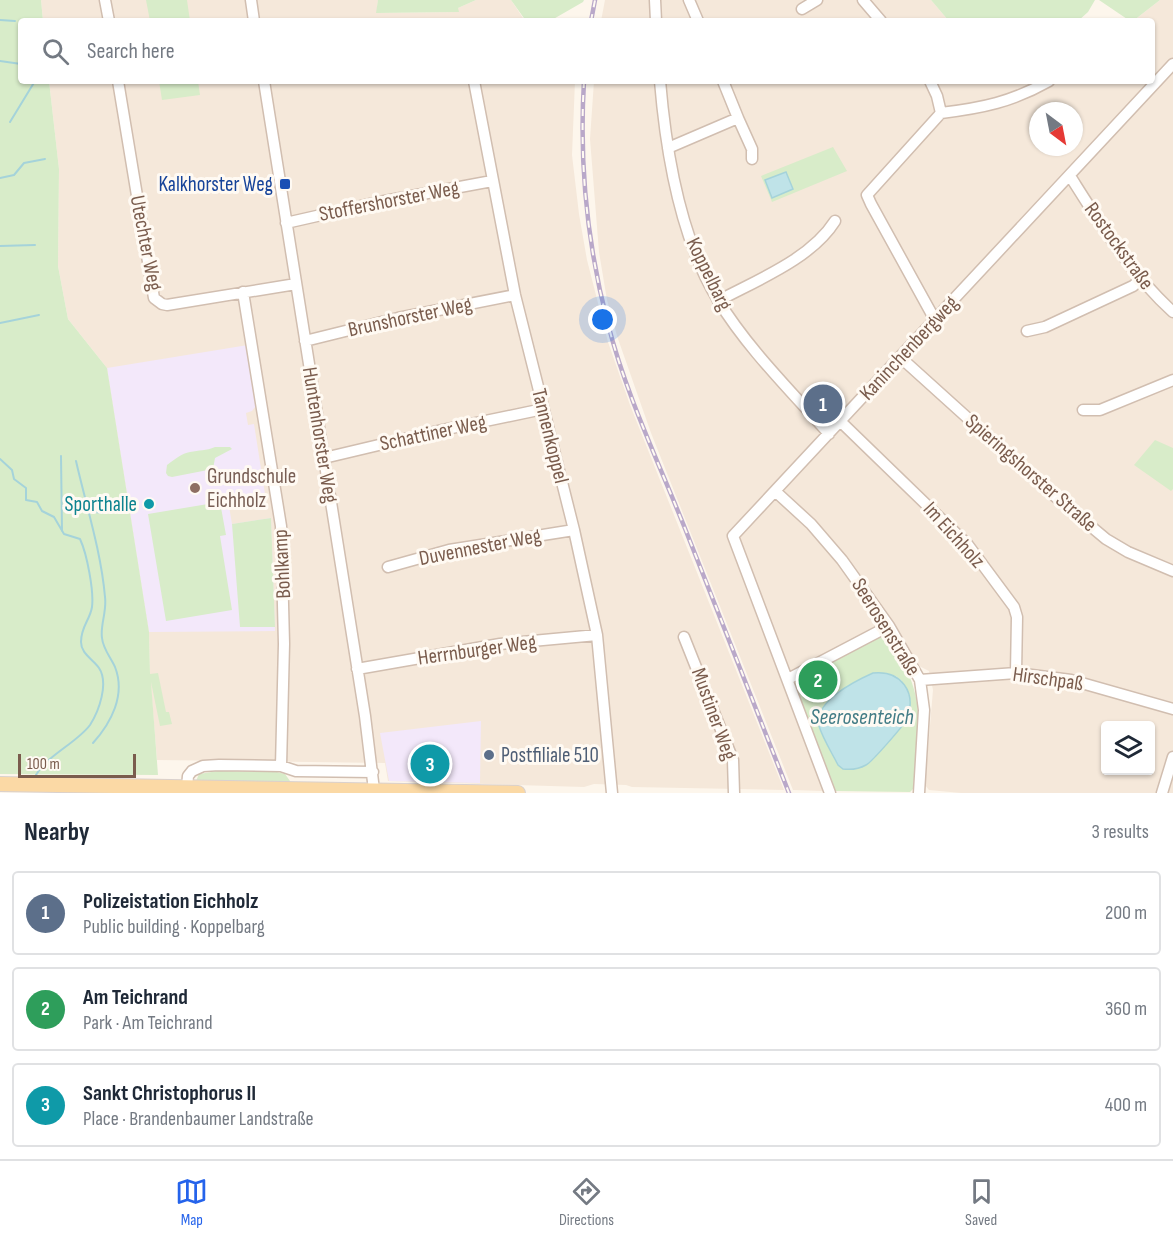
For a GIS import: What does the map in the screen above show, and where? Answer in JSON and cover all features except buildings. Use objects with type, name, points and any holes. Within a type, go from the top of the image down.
[{"type":"main road","points":[[0,784],[152,790],[187,787],[518,793]]},
{"type":"street","points":[[105,0],[108,18]]},
{"type":"street","points":[[251,0],[254,18]]},
{"type":"street","points":[[655,0],[656,18]]},
{"type":"street","points":[[689,0],[697,18]]},
{"type":"street","points":[[802,9],[817,0]]},
{"type":"street","points":[[862,0],[878,18]]},
{"type":"street","name":"Kaninchenbergweg","points":[[1155,84],[1173,64]]},
{"type":"street","name":"Utechter Weg","points":[[118,84],[154,298],[167,305],[296,284]]},
{"type":"street","name":"Huntenhorster Weg","points":[[264,84],[374,790]]},
{"type":"street","name":"Tannenkoppel","points":[[475,84],[515,295],[597,635],[612,793]]},
{"type":"street","name":"Koppelbarg","points":[[660,84],[674,181],[699,262],[718,301],[764,359],[829,434]]},
{"type":"street","points":[[724,84],[752,149],[752,159]]},
{"type":"street","points":[[931,84],[941,113]]},
{"type":"street","points":[[935,320],[867,195],[941,113],[981,108],[1011,100],[1043,84]]},
{"type":"street","name":"Kaninchenbergweg","points":[[830,793],[733,536],[1155,84]]},
{"type":"street","points":[[668,148],[738,118]]},
{"type":"street","name":"Rostockstraße","points":[[1070,176],[1140,280],[1173,312]]},
{"type":"street","name":"Stoffershorster Weg","points":[[286,223],[374,203],[492,181]]},
{"type":"street","points":[[718,301],[812,248],[827,234],[836,221]]},
{"type":"street","points":[[1027,332],[1045,327],[1126,289],[1140,280]]},
{"type":"street","name":"Bohlkamp","points":[[243,292],[281,526],[284,644],[281,766]]},
{"type":"street","name":"Brunshorster Weg","points":[[305,340],[421,313],[515,295]]},
{"type":"street","name":"Spieringshorster Straße","points":[[900,357],[1046,489],[1101,535],[1118,547],[1173,571]]},
{"type":"street","points":[[1083,411],[1100,410],[1173,380]]},
{"type":"street","name":"Schattiner Weg","points":[[324,458],[543,409]]},
{"type":"street","name":"Im Eichholz","points":[[840,421],[968,545],[1014,607],[1017,617],[1016,673]]},
{"type":"street","name":"Seerosenstraße","points":[[775,491],[811,524],[842,560],[889,626],[920,680],[924,710],[919,793]]},
{"type":"street","name":"Duvennester Weg","points":[[388,567],[449,550],[573,530]]},
{"type":"street","points":[[788,679],[889,626]]},
{"type":"street","name":"Herrnburger Weg","points":[[357,669],[500,644],[597,635]]},
{"type":"street","name":"Mustiner Weg","points":[[684,637],[733,760],[734,793]]},
{"type":"street","name":"Hirschpaß","points":[[920,680],[1016,673],[1081,683],[1173,709]]},
{"type":"street","points":[[1162,793],[1173,758]]},
{"type":"street","points":[[187,787],[189,774],[203,766],[281,766],[296,771],[373,772]]},
{"type":"shaded area","points":[[41,0],[378,0],[377,13],[458,12],[458,8],[476,0],[511,0],[523,18],[43,18]]},
{"type":"shaded area","points":[[605,0],[931,0],[946,18],[602,18]]},
{"type":"shaded area","points":[[1160,0],[1173,0],[1173,793],[961,793],[929,790],[925,785],[933,690],[929,671],[919,666],[891,620],[782,678],[823,791],[793,790],[651,433],[617,336],[607,300],[599,252],[590,139],[594,84],[1155,84],[1155,18],[1137,18]]},
{"type":"shaded area","points":[[49,84],[575,84],[572,155],[579,214],[587,260],[608,342],[630,405],[784,790],[388,781],[385,763],[157,760],[149,632],[107,368],[68,319],[58,266],[59,169]]},
{"type":"shaded area","name":"Grundschule Eichholz","points":[[248,345],[258,403],[252,411],[246,413],[248,425],[254,424],[265,494],[228,500],[232,524],[271,518],[275,631],[149,632],[107,368]]},
{"type":"shaded area","points":[[481,721],[480,783],[389,781],[380,733]]},
{"type":"green space","points":[[0,0],[41,0],[43,18],[18,18],[18,84],[49,84],[59,169],[58,266],[68,319],[107,368],[149,632],[150,674],[158,673],[166,712],[169,712],[172,724],[160,726],[151,682],[158,775],[0,774]]},
{"type":"green space","points":[[146,0],[187,0],[190,18],[149,18]]},
{"type":"green space","points":[[378,0],[476,0],[458,8],[459,12],[376,13]]},
{"type":"green space","points":[[511,0],[584,0],[555,18],[524,18]]},
{"type":"green space","points":[[931,0],[1095,0],[1081,18],[946,18]]},
{"type":"green space","points":[[1099,0],[1160,0],[1137,18],[1126,18]]},
{"type":"green space","points":[[159,84],[198,84],[200,95],[162,100]]},
{"type":"green space","points":[[833,147],[847,171],[772,202],[761,176]]},
{"type":"green space","points":[[1155,440],[1173,448],[1173,489],[1171,491],[1134,465]]},
{"type":"green space","points":[[215,447],[232,449],[215,458],[213,469],[172,477],[166,473],[167,465],[181,455]]},
{"type":"green space","points":[[220,502],[226,535],[220,536],[232,610],[166,621],[148,514]]},
{"type":"green space","points":[[271,518],[275,627],[240,627],[232,524]]},
{"type":"green space","points":[[885,634],[907,670],[916,696],[918,736],[913,789],[910,792],[835,791],[794,683]],"holes":[[[873,673],[896,676],[902,681],[903,725],[866,765],[847,770],[835,758],[819,727],[822,709],[846,687]]]},
{"type":"green space","points":[[218,771],[277,772],[285,774],[290,781],[289,785],[196,781],[199,774]]},
{"type":"water","points":[[786,172],[793,189],[772,198],[765,180]]},
{"type":"water","name":"Seerosenteich","points":[[873,673],[892,675],[904,685],[910,700],[907,719],[869,762],[858,768],[843,769],[838,765],[823,736],[819,726],[819,717],[822,709],[837,694]]},
{"type":"waterway","points":[[0,20],[15,21]]},
{"type":"waterway","points":[[0,61],[18,64]]},
{"type":"waterway","points":[[10,122],[33,84]]},
{"type":"waterway","points":[[0,178],[14,175],[24,163],[45,159]]},
{"type":"waterway","points":[[0,246],[35,245]]},
{"type":"waterway","points":[[0,323],[39,315]]},
{"type":"waterway","points":[[61,456],[62,531]]},
{"type":"waterway","points":[[0,459],[12,470],[14,479],[26,488],[26,500],[37,502],[42,511],[54,517],[64,534],[80,539],[92,592],[91,612],[82,632],[81,642],[85,653],[99,668],[103,681],[97,712],[90,725],[52,757],[38,771],[34,779]]},
{"type":"waterway","points":[[76,461],[97,545],[103,580],[105,603],[103,642],[115,667],[119,688],[111,718],[93,743]]},
{"type":"waterway","points":[[88,511],[103,513]]},
{"type":"railway","points":[[592,18],[595,0]]},
{"type":"railway","points":[[584,84],[583,142],[586,203],[595,264],[615,350],[633,403],[789,793]]},
{"type":"place","name":"Kalkhorster Weg","points":[[285,184]]},
{"type":"place","name":"Polizeistation Eichholz","points":[[823,404]]},
{"type":"place","name":"Grundschule Eichholz","points":[[195,488]]},
{"type":"place","name":"Sporthalle","points":[[149,504]]},
{"type":"place","name":"Am Teichrand","points":[[818,680]]},
{"type":"place","name":"Postfiliale 510","points":[[489,755]]},
{"type":"place","name":"Sankt Christophorus II","points":[[430,764]]}]
